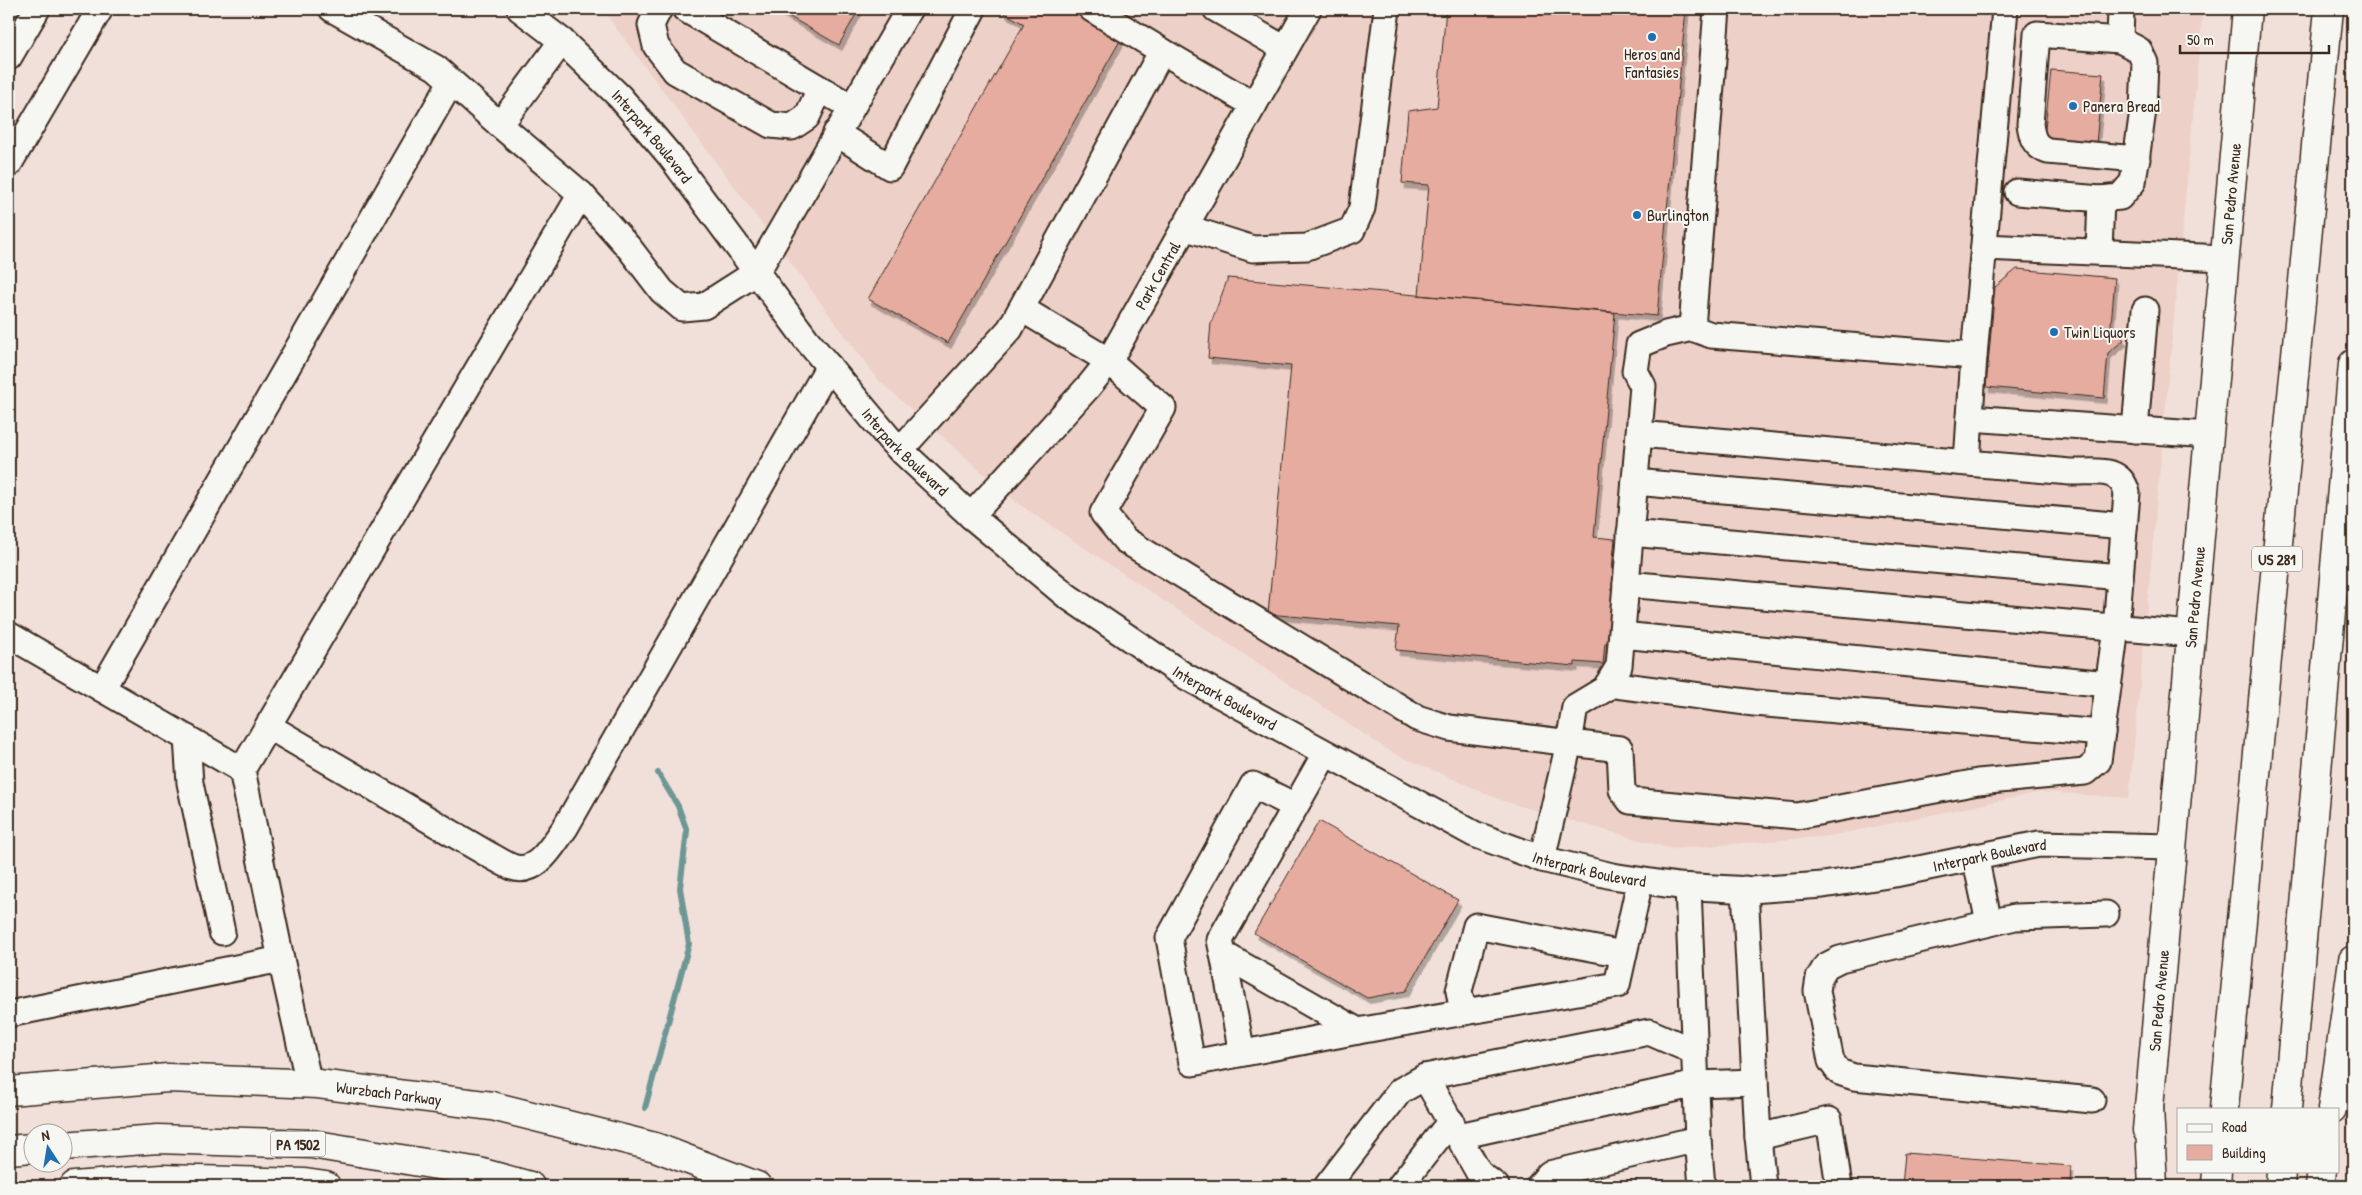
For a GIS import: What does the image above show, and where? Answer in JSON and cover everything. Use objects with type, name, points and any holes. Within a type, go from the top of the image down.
[{"type":"main road","name":"San Pedro Avenue","points":[[2142,1186],[2247,9]]},
{"type":"main road","name":"US 281","points":[[2224,1108],[2329,9]]},
{"type":"main road","points":[[2287,1108],[2353,364]]},
{"type":"main road","points":[[2332,1108],[2353,960]]},
{"type":"main road","name":"Wurzbach Parkway","points":[[9,1092],[168,1078],[309,1084],[492,1106],[655,1148],[757,1186]]},
{"type":"main road","points":[[2149,1108],[2153,1186]]},
{"type":"main road","name":"PA 1502","points":[[72,1145],[158,1139],[311,1144],[479,1172],[530,1186]]},
{"type":"main road","points":[[9,1150],[22,1149]]},
{"type":"main road","points":[[2216,1186],[2217,1172]]},
{"type":"main road","points":[[2280,1186],[2281,1172]]},
{"type":"main road","points":[[2320,1186],[2322,1172]]},
{"type":"main road","points":[[74,1186],[161,1179],[305,1183],[326,1186]]},
{"type":"street","points":[[9,57],[37,9]]},
{"type":"street","points":[[9,164],[100,9]]},
{"type":"street","points":[[332,9],[436,68],[580,194],[630,249],[662,291],[682,308],[704,306],[757,272],[909,9]]},
{"type":"street","name":"Interpark Boulevard","points":[[520,9],[562,41],[620,97],[671,157],[829,366],[900,450],[971,516],[1067,596],[1178,670],[1325,754],[1474,834],[1542,859],[1612,876],[1688,887],[1745,889],[1823,885],[1894,874],[2039,844],[2172,847]]},
{"type":"street","points":[[659,9],[651,25],[656,46],[675,71],[771,125],[792,127],[807,117],[820,89]]},
{"type":"street","points":[[685,9],[851,107]]},
{"type":"street","points":[[836,133],[890,167],[973,9]]},
{"type":"street","points":[[1092,9],[1254,105]]},
{"type":"street","points":[[1216,9],[1285,49]]},
{"type":"street","name":"Park Central","points":[[971,516],[1089,386],[1108,361],[1308,9]]},
{"type":"street","points":[[1184,227],[1253,249],[1308,247],[1352,230],[1362,208],[1387,9]]},
{"type":"street","points":[[1692,328],[1717,9]]},
{"type":"street","points":[[1967,462],[1974,356],[2005,9]]},
{"type":"street","points":[[2120,40],[2121,9]]},
{"type":"street","points":[[2018,192],[2102,199],[2120,198],[2133,182],[2138,159],[2145,63],[2139,50],[2120,40],[2037,34],[2030,124],[2032,138],[2038,147],[2048,151],[2138,159]]},
{"type":"street","points":[[500,125],[562,41]]},
{"type":"street","points":[[900,450],[1010,329],[1162,51]]},
{"type":"street","points":[[102,689],[451,82]]},
{"type":"street","points":[[309,1084],[242,770],[580,194]]},
{"type":"street","points":[[2099,252],[2102,199]]},
{"type":"street","points":[[1984,247],[2224,258]]},
{"type":"street","points":[[1022,309],[1108,361],[1163,408],[1103,513],[1125,540],[1417,718],[1449,728],[1620,749],[1622,790],[1630,801],[1797,816],[1978,782],[2085,772],[2098,761],[2116,628],[2127,494],[2124,482],[2114,474],[1639,434]]},
{"type":"street","points":[[2135,430],[2145,310]]},
{"type":"street","points":[[1542,859],[1569,743],[1575,707],[1605,689],[1618,666],[1644,386],[1635,371],[1639,345],[1666,334],[1692,328],[1710,335],[1974,356]]},
{"type":"street","points":[[268,726],[491,856],[513,868],[528,868],[544,856],[565,828],[829,366]]},
{"type":"street","points":[[1970,418],[2209,435]]},
{"type":"street","points":[[1635,482],[2124,526]]},
{"type":"street","points":[[1630,533],[2120,577]]},
{"type":"street","points":[[1626,584],[2191,634]]},
{"type":"street","points":[[9,635],[242,770]]},
{"type":"street","points":[[1622,635],[2108,684]]},
{"type":"street","points":[[1608,684],[1764,704],[2102,733]]},
{"type":"street","points":[[187,738],[190,783],[222,932]]},
{"type":"street","points":[[1242,1053],[1220,940],[1325,754]]},
{"type":"street","points":[[1295,806],[1253,785],[1169,938],[1192,1063],[1358,1031],[1617,985],[1640,881]]},
{"type":"street","points":[[1975,856],[1989,923]]},
{"type":"street","points":[[1688,887],[1698,1139],[1702,1186]]},
{"type":"street","points":[[1745,889],[1762,1186]]},
{"type":"street","points":[[2092,1100],[1854,1077],[1840,1072],[1831,1061],[1816,991],[1819,978],[1826,966],[1840,959],[2015,917],[2106,914]]},
{"type":"street","points":[[1463,1012],[1459,992],[1476,926],[1624,954]]},
{"type":"street","points":[[1223,954],[1358,1031]]},
{"type":"street","points":[[9,1014],[281,959]]},
{"type":"street","points":[[1327,1186],[1400,1091],[1425,1077],[1649,1032],[1695,1052]]},
{"type":"street","points":[[1425,1077],[1455,1128],[1482,1182]]},
{"type":"street","points":[[1400,1186],[1455,1128],[1697,1084],[1755,1082]]},
{"type":"street","points":[[1758,1137],[1829,1120],[1839,1186]]},
{"type":"street","points":[[1539,1186],[1550,1174],[1698,1139]]},
{"type":"shaded area","points":[[602,9],[2203,9],[2129,798],[2041,792],[1830,836],[1672,849],[1506,802],[1391,752],[1017,503],[878,380]]},
{"type":"building","points":[[776,9],[859,9],[839,45]]},
{"type":"building","points":[[1005,9],[1066,9],[1121,39],[948,343],[868,299],[1024,24],[1003,12]]},
{"type":"building","points":[[1446,9],[1686,9],[1657,316],[1419,295],[1429,185],[1402,183],[1408,111],[1437,107]]},
{"type":"building","name":"Panera Bread","points":[[2051,70],[2103,74],[2096,143],[2044,138]]},
{"type":"building","name":"Twin Liquors","points":[[2017,269],[2115,278],[2111,325],[2124,340],[2108,353],[2104,398],[1986,387],[1995,287]]},
{"type":"building","points":[[1228,278],[1615,313],[1594,537],[1615,539],[1612,569],[1616,569],[1609,643],[1605,643],[1603,664],[1575,662],[1575,666],[1396,650],[1399,626],[1268,614],[1291,366],[1208,358],[1211,323]]},
{"type":"building","points":[[1319,821],[1458,900],[1406,991],[1367,998],[1254,933]]},
{"type":"building","points":[[1905,1153],[2071,1166],[2070,1186],[1902,1186]]},
{"type":"waterway","points":[[645,1108],[689,944],[680,888],[687,831],[678,806],[658,773]]},
{"type":"place","name":"Heros and Fantasies","points":[[1652,37]]},
{"type":"place","name":"Panera Bread","points":[[2073,106]]},
{"type":"place","name":"Burlington","points":[[1637,215]]},
{"type":"place","name":"Twin Liquors","points":[[2054,332]]}]
